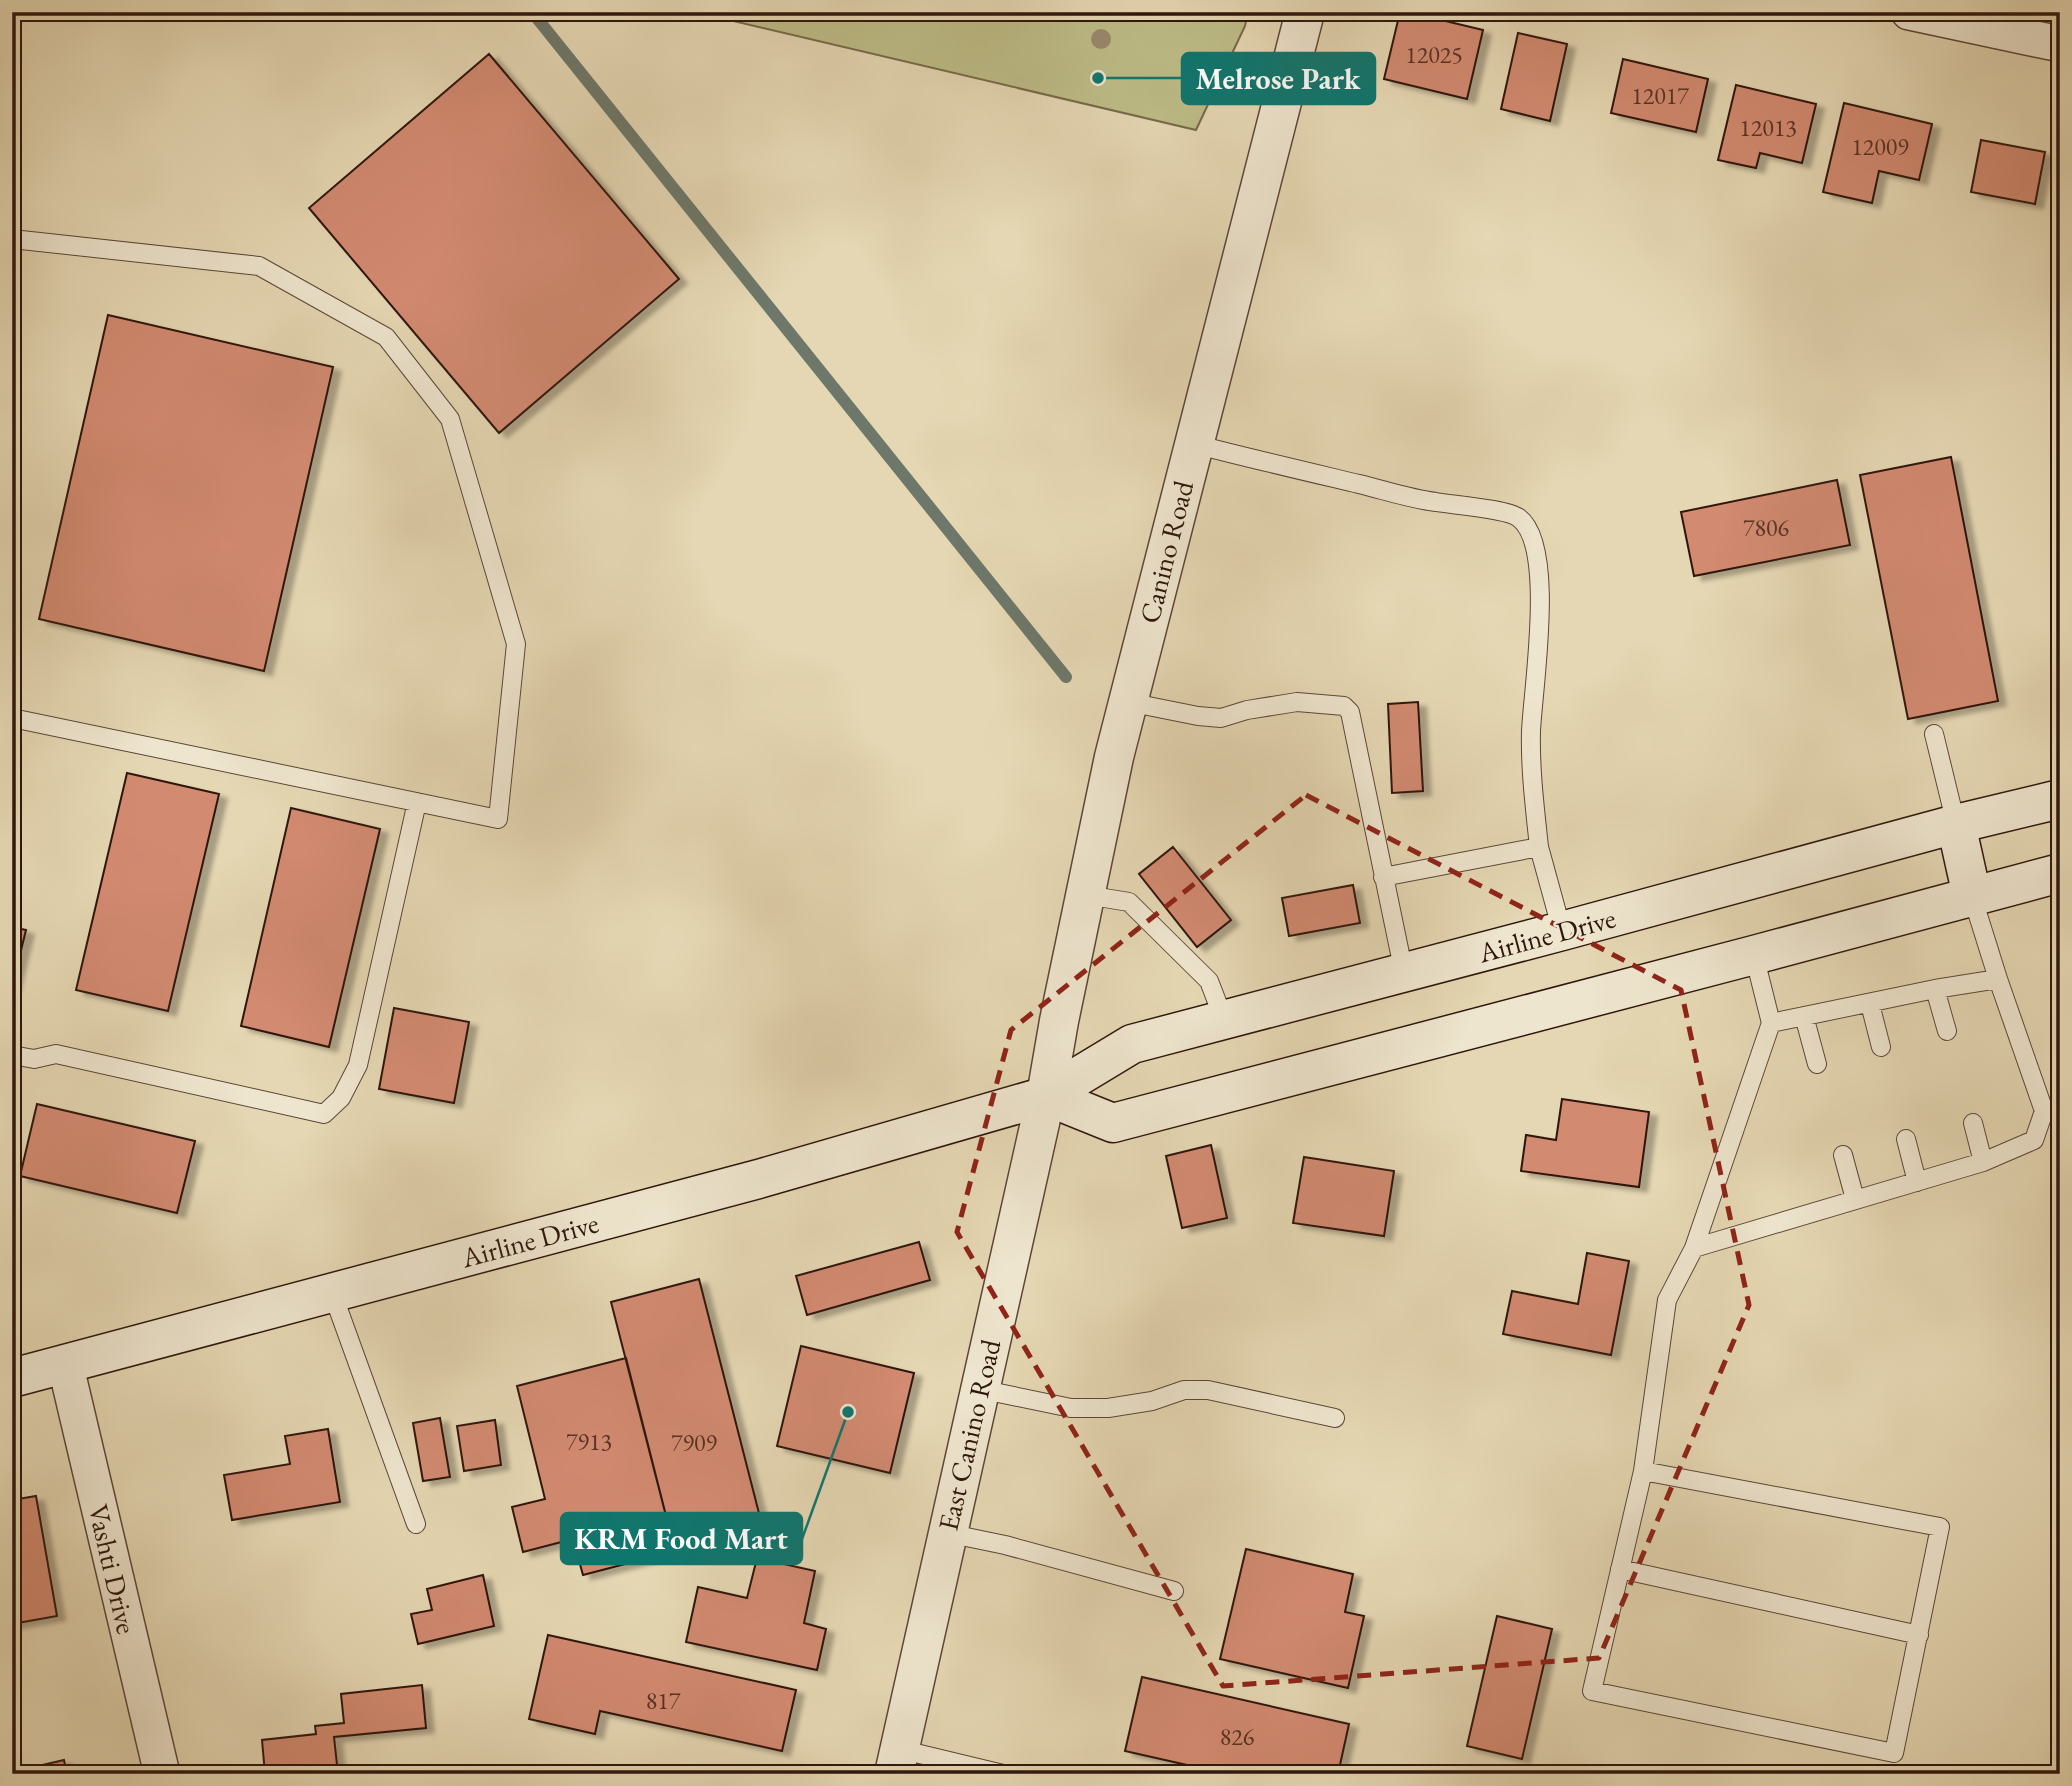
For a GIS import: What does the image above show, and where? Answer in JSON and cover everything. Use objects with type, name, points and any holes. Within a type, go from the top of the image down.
[{"type":"main road","name":"Canino Road","points":[[1046,1096],[1114,757],[1305,12]]},
{"type":"main road","name":"Airline Drive","points":[[12,1378],[762,1178],[1046,1096],[1132,1044],[1563,931],[1955,824],[2060,799]]},
{"type":"main road","points":[[1955,824],[1972,896]]},
{"type":"main road","points":[[1046,1096],[1113,1123],[2060,873]]},
{"type":"main road","name":"East Canino Road","points":[[896,1761],[1046,1096]]},
{"type":"street","points":[[1909,12],[2060,44]]},
{"type":"street","name":"Vashti Drive","points":[[65,1363],[162,1774]]},
{"type":"lane","points":[[12,239],[259,265],[386,337],[450,419],[516,643],[498,819],[12,718]]},
{"type":"lane","points":[[1194,443],[1436,502],[1519,517],[1529,531],[1535,547],[1539,574],[1538,641],[1531,732],[1532,790],[1539,847],[1563,931]]},
{"type":"lane","points":[[1128,702],[1221,718],[1247,710],[1297,702],[1344,706],[1350,712],[1404,973]]},
{"type":"lane","points":[[1934,734],[1955,824]]},
{"type":"lane","points":[[12,1055],[34,1059],[56,1054],[324,1114],[341,1098],[358,1065],[418,802]]},
{"type":"lane","points":[[1383,877],[1539,847]]},
{"type":"lane","points":[[1086,895],[1129,902],[1209,981],[1224,1020]]},
{"type":"lane","points":[[1694,1248],[1983,1162],[2034,1140],[2043,1111],[1972,896]]},
{"type":"lane","points":[[1643,1471],[1940,1527],[1894,1753],[1592,1691],[1643,1471],[1667,1300],[1694,1248],[1771,1023],[1754,955]]},
{"type":"lane","points":[[1771,1023],[1935,989],[1998,979]]},
{"type":"lane","points":[[1935,989],[1947,1031]]},
{"type":"lane","points":[[1870,1003],[1881,1047]]},
{"type":"lane","points":[[1804,1016],[1817,1064]]},
{"type":"lane","points":[[1973,1123],[1983,1162]]},
{"type":"lane","points":[[1906,1139],[1917,1182]]},
{"type":"lane","points":[[1843,1155],[1855,1199]]},
{"type":"lane","points":[[332,1292],[416,1524]]},
{"type":"lane","points":[[979,1389],[1071,1408],[1108,1408],[1152,1401],[1184,1390],[1208,1390],[1335,1418]]},
{"type":"lane","points":[[947,1533],[1005,1545],[1174,1591]]},
{"type":"lane","points":[[1620,1569],[1919,1635]]},
{"type":"lane","points":[[896,1761],[1003,1774]]},
{"type":"highlighted area","points":[[1306,795],[1681,990],[1749,1305],[1599,1658],[1223,1686],[957,1232],[1011,1030]]},
{"type":"shaded area","points":[[695,12],[1248,12],[1245,26],[1196,130]]},
{"type":"building","points":[[1400,12],[1483,30],[1467,99],[1384,79]]},
{"type":"building","points":[[1518,33],[1567,44],[1550,121],[1501,109]]},
{"type":"building","points":[[489,54],[679,279],[499,433],[309,208]]},
{"type":"building","points":[[1623,59],[1708,79],[1696,132],[1611,113]]},
{"type":"building","points":[[1736,85],[1816,104],[1802,163],[1760,153],[1756,168],[1718,160]]},
{"type":"building","points":[[1844,103],[1932,124],[1919,180],[1879,171],[1872,203],[1823,192]]},
{"type":"building","points":[[1981,140],[2045,152],[2035,204],[1971,192]]},
{"type":"building","points":[[108,315],[333,367],[264,671],[39,619]]},
{"type":"building","points":[[1951,457],[1998,701],[1908,719],[1860,475]]},
{"type":"building","points":[[1837,480],[1850,545],[1694,576],[1681,512]]},
{"type":"building","points":[[1418,702],[1423,791],[1392,793],[1388,704]]},
{"type":"building","points":[[127,773],[219,794],[168,1011],[76,990]]},
{"type":"building","points":[[291,808],[380,829],[329,1047],[241,1026]]},
{"type":"building","points":[[1173,847],[1231,920],[1197,947],[1139,874]]},
{"type":"building","points":[[1353,885],[1360,923],[1289,936],[1282,898]]},
{"type":"building","points":[[12,927],[26,930],[12,987]]},
{"type":"building","points":[[394,1008],[469,1022],[454,1103],[379,1089]]},
{"type":"building","points":[[1562,1099],[1649,1112],[1639,1187],[1521,1171],[1526,1135],[1556,1140]]},
{"type":"building","points":[[37,1104],[195,1141],[177,1213],[20,1176]]},
{"type":"building","points":[[1211,1145],[1227,1218],[1182,1228],[1166,1156]]},
{"type":"building","points":[[1304,1157],[1394,1171],[1384,1236],[1293,1223]]},
{"type":"building","points":[[919,1242],[930,1280],[807,1315],[796,1276]]},
{"type":"building","points":[[1587,1253],[1629,1261],[1611,1355],[1503,1334],[1512,1291],[1578,1304]]},
{"type":"building","points":[[699,1279],[763,1529],[675,1551],[611,1302]]},
{"type":"building","points":[[801,1346],[914,1373],[890,1473],[777,1446]]},
{"type":"building","points":[[626,1358],[675,1551],[583,1575],[573,1539],[523,1552],[512,1507],[545,1499],[517,1386]]},
{"type":"building","points":[[440,1418],[450,1477],[423,1481],[413,1423]]},
{"type":"building","points":[[495,1420],[501,1465],[464,1471],[457,1426]]},
{"type":"building","points":[[328,1429],[340,1502],[232,1520],[224,1475],[290,1464],[285,1436]]},
{"type":"building","points":[[36,1496],[57,1616],[12,1624],[12,1500]]},
{"type":"building","points":[[1246,1549],[1353,1574],[1345,1612],[1364,1616],[1348,1688],[1220,1659]]},
{"type":"building","points":[[757,1558],[815,1571],[804,1623],[826,1629],[817,1670],[686,1642],[698,1587],[747,1598]]},
{"type":"building","points":[[483,1575],[494,1626],[418,1644],[411,1614],[432,1610],[427,1589]]},
{"type":"building","points":[[1497,1616],[1552,1629],[1522,1759],[1467,1746]]},
{"type":"building","points":[[548,1635],[796,1690],[782,1751],[600,1711],[595,1734],[529,1719]]},
{"type":"building","points":[[1142,1677],[1349,1724],[1338,1774],[1227,1774],[1125,1751]]},
{"type":"building","points":[[422,1685],[426,1728],[334,1737],[338,1774],[265,1774],[262,1740],[316,1734],[315,1726],[344,1723],[341,1694]]},
{"type":"building","points":[[64,1760],[67,1774],[12,1774],[12,1772]]},
{"type":"waterway","points":[[532,12],[1066,677]]},
{"type":"place","name":"Melrose Park","points":[[1098,78]]},
{"type":"place","name":"KRM Food Mart","points":[[848,1412]]}]
